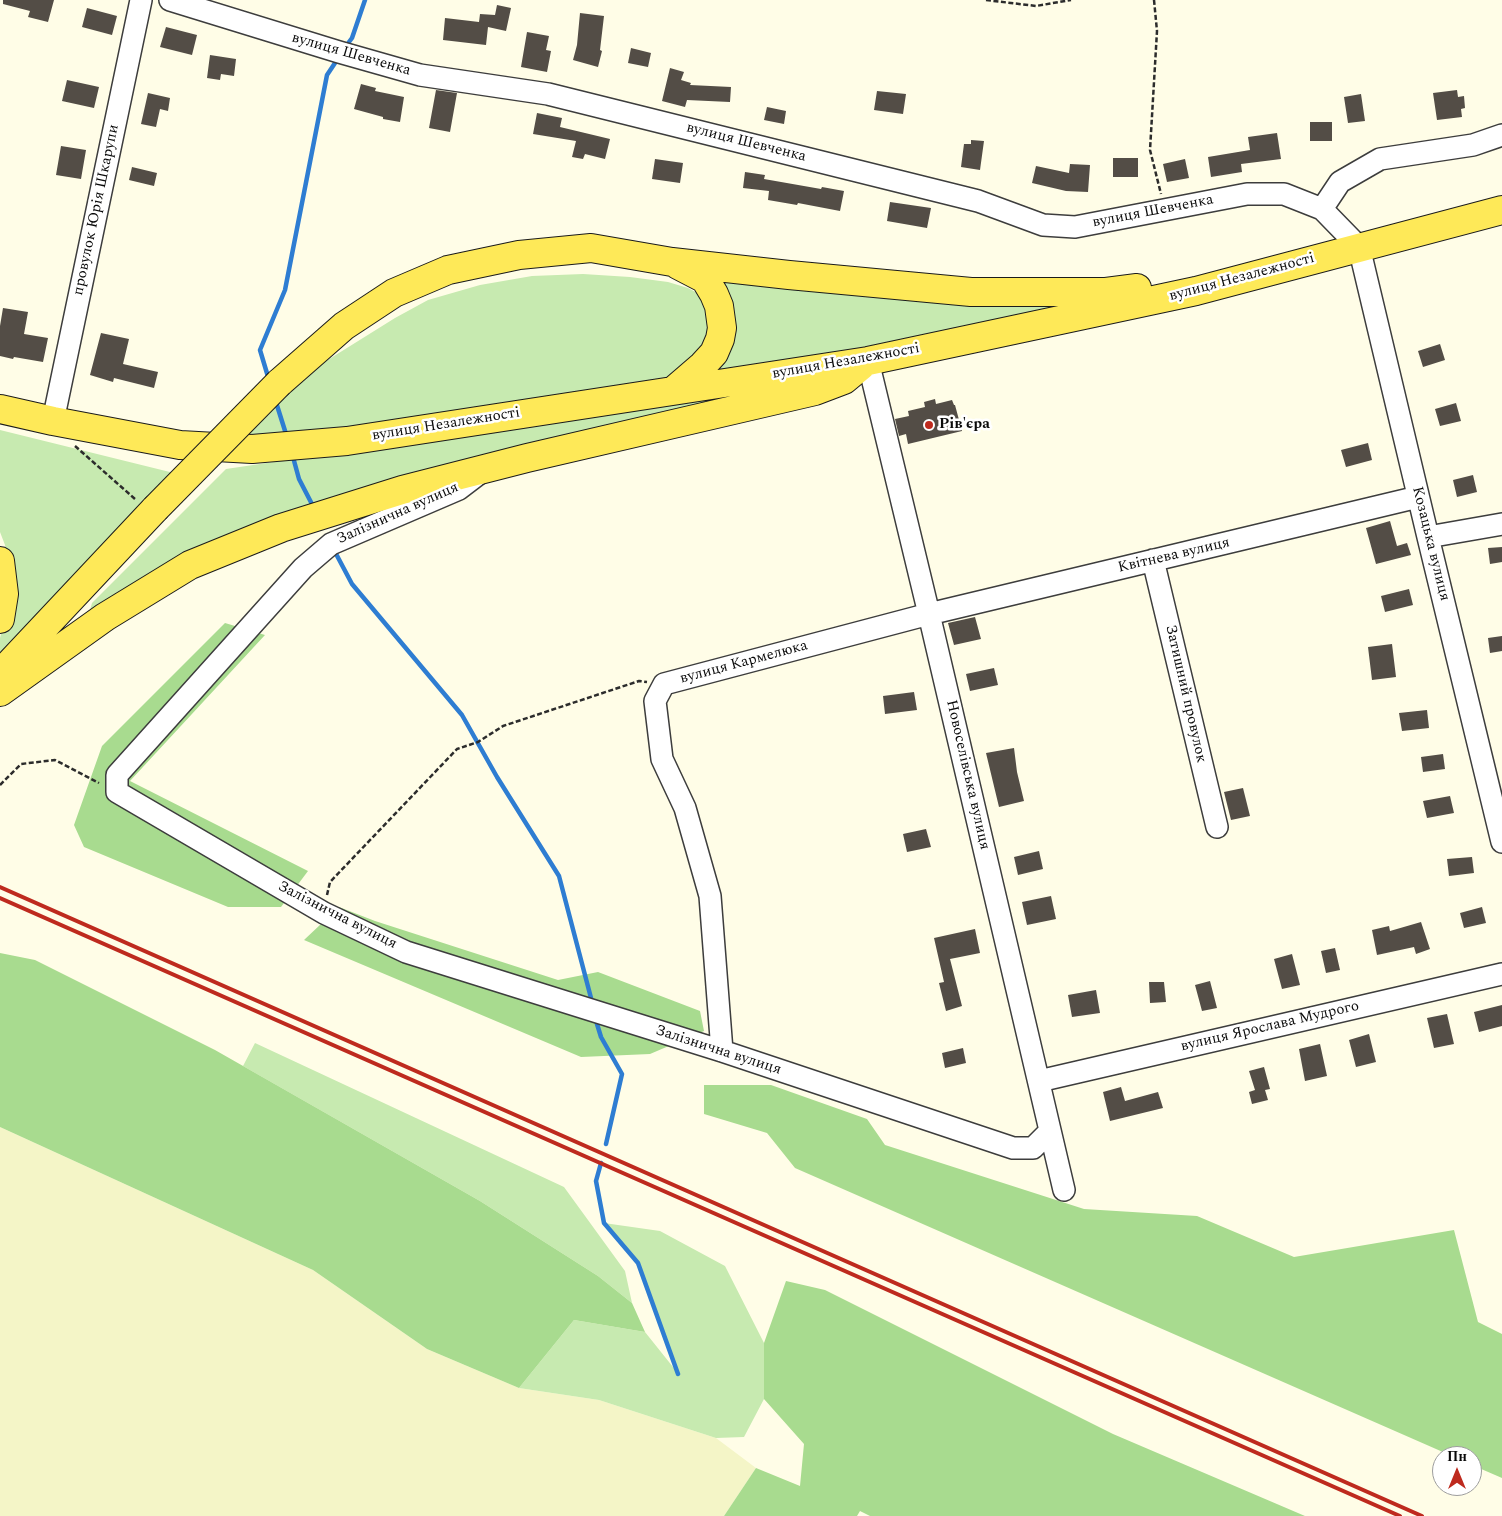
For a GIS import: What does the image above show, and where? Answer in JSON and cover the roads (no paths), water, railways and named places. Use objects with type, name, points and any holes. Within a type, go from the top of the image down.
[{"type":"main road","name":"вулиця Незалежності","points":[[0,409],[180,445],[252,449],[347,441],[868,361],[1196,291],[1502,210]]},
{"type":"main road","points":[[0,674],[153,511],[279,383],[344,326],[394,293],[448,270],[519,256],[591,248],[672,262],[971,292],[1106,292],[1277,269]]},
{"type":"main road","points":[[672,262],[705,279],[719,306],[722,328],[714,353],[674,390]]},
{"type":"main road","points":[[0,692],[105,616],[190,565],[281,528],[402,490],[486,468],[815,391],[844,380],[868,361]]},
{"type":"main road","points":[[0,561],[4,594],[0,619]]},
{"type":"street","name":"провулок Юрія Шкарупи","points":[[54,421],[141,0]]},
{"type":"street","name":"вулиця Шевченка","points":[[170,0],[420,75],[548,94],[978,201],[1043,225],[1075,227],[1247,194],[1284,194],[1322,209],[1360,247]]},
{"type":"street","points":[[1322,209],[1340,182],[1380,159],[1473,145],[1502,135]]},
{"type":"street","name":"Козацька вулиця","points":[[1360,247],[1418,497],[1502,842]]},
{"type":"street","name":"Новоселівська вулиця","points":[[868,361],[1064,1190]]},
{"type":"street","name":"Залізнична вулиця","points":[[486,468],[459,490],[330,544],[302,568],[116,775],[116,792],[324,913],[406,952],[722,1051],[1013,1148],[1033,1148],[1050,1131]]},
{"type":"street","name":"Квітнева вулиця","points":[[929,614],[1418,497]]},
{"type":"street","points":[[1428,537],[1502,524]]},
{"type":"street","name":"Затишний провулок","points":[[1153,560],[1217,827]]},
{"type":"street","name":"вулиця Кармелюка","points":[[722,1051],[710,896],[685,808],[662,759],[655,701],[664,684],[929,614]]},
{"type":"street","name":"вулиця Ярослава Мудрого","points":[[1039,1081],[1502,974]]},
{"type":"waterway","points":[[349,42],[365,0]]},
{"type":"waterway","points":[[269,380],[260,350],[285,290],[327,75],[335,63]]},
{"type":"waterway","points":[[275,399],[286,434]]},
{"type":"waterway","points":[[293,457],[299,479],[314,508]]},
{"type":"waterway","points":[[334,550],[352,584],[462,715],[497,777],[559,876],[591,998]]},
{"type":"waterway","points":[[597,1024],[601,1037],[622,1074],[606,1144]]},
{"type":"waterway","points":[[601,1163],[596,1181],[604,1223],[638,1263],[678,1374]]},
{"type":"railway","points":[[0,887],[1422,1516]]},
{"type":"railway","points":[[0,898],[1400,1516]]},
{"type":"place","name":"Рів'єра","points":[[929,425]]}]
